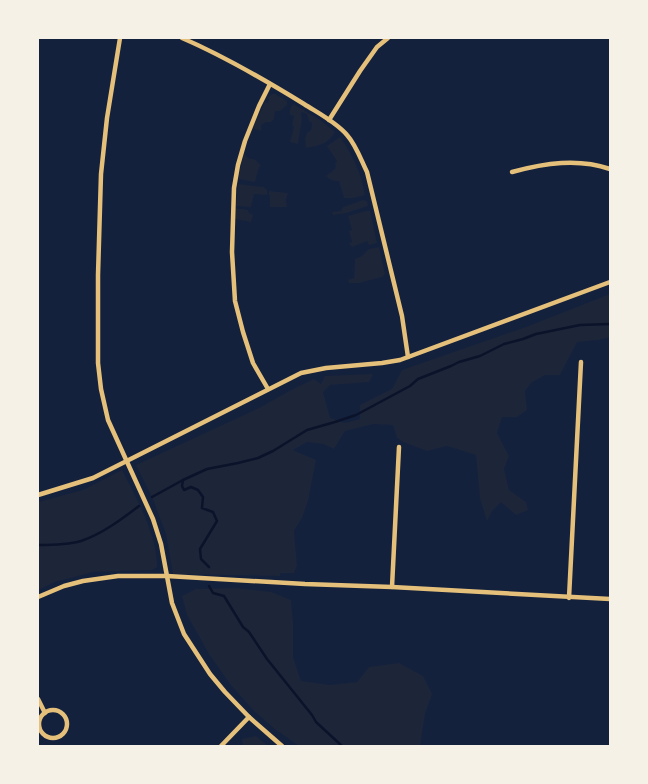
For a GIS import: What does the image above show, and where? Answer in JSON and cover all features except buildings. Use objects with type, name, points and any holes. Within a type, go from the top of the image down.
[{"type":"street","points":[[120,38],[107,118],[102,174],[98,275],[98,363],[101,389],[108,420],[153,519],[161,544],[172,603],[184,634],[210,674],[225,692],[249,717],[282,746]]},
{"type":"street","points":[[182,38],[202,46],[270,84],[329,120],[347,135],[367,172],[402,316],[408,357]]},
{"type":"street","points":[[329,120],[377,47],[388,38]]},
{"type":"street","points":[[268,389],[253,363],[242,332],[235,301],[232,252],[234,188],[238,165],[245,141],[270,84]]},
{"type":"street","points":[[512,172],[550,163],[597,164],[610,169]]},
{"type":"street","points":[[38,495],[93,478],[301,373],[326,368],[382,363],[408,357],[610,282]]},
{"type":"street","points":[[569,598],[581,362]]},
{"type":"street","points":[[392,587],[399,447]]},
{"type":"street","points":[[38,597],[64,586],[83,581],[118,576],[168,576],[610,600]]},
{"type":"street","points":[[38,699],[45,713]]},
{"type":"street","points":[[54,710],[65,716],[67,725],[64,733],[52,738],[43,734],[39,725],[45,713],[54,710]]},
{"type":"street","points":[[221,746],[249,717]]},
{"type":"shaded area","points":[[272,94],[287,101],[287,105],[280,111],[275,111],[274,119],[271,122],[261,125],[261,131],[253,128],[265,102],[268,103],[269,99],[267,98]]},
{"type":"shaded area","points":[[293,104],[320,120],[335,132],[326,142],[306,148],[305,138],[311,130],[312,123],[309,121],[307,114],[303,112],[301,113],[302,119],[298,144],[290,142],[294,127],[292,125],[294,116],[290,115],[290,108]]},
{"type":"shaded area","points":[[340,137],[356,165],[365,195],[344,198],[339,181],[332,180],[326,176],[335,169],[337,161],[327,146]]},
{"type":"shaded area","points":[[244,153],[248,158],[256,160],[261,166],[259,167],[255,182],[238,179]]},
{"type":"shaded area","points":[[238,184],[263,187],[267,190],[267,195],[254,194],[251,207],[236,206]]},
{"type":"shaded area","points":[[269,191],[288,193],[287,207],[270,207]]},
{"type":"shaded area","points":[[363,200],[367,201],[368,206],[333,215],[332,212],[341,211],[343,207]]},
{"type":"shaded area","points":[[235,208],[248,210],[253,215],[251,222],[235,219]]},
{"type":"shaded area","points":[[370,211],[377,243],[369,245],[367,241],[352,247],[349,243],[352,242],[349,231],[352,230],[348,216]]},
{"type":"shaded area","points":[[379,247],[385,274],[382,277],[359,283],[349,283],[348,280],[354,278],[355,259],[362,256],[369,249]]},
{"type":"shaded area","points":[[610,294],[610,337],[577,342],[560,375],[545,375],[531,383],[525,391],[527,410],[517,417],[502,417],[497,433],[509,456],[504,469],[509,490],[526,502],[528,510],[516,515],[501,502],[492,511],[487,521],[480,498],[476,455],[447,446],[427,451],[397,438],[393,425],[373,424],[345,431],[334,449],[323,444],[307,442],[293,450],[316,460],[308,501],[302,518],[294,531],[297,566],[294,573],[280,573],[280,576],[173,574],[166,534],[152,497],[136,465],[259,408],[314,379],[321,384],[325,376],[373,374],[369,382],[330,385],[323,392],[330,418],[345,423],[360,419],[360,405],[392,389],[402,370],[526,327]]},
{"type":"shaded area","points":[[122,470],[148,525],[155,549],[157,567],[152,570],[93,572],[55,582],[38,590],[38,502],[83,490]]},
{"type":"shaded area","points":[[236,588],[271,592],[291,600],[293,657],[301,681],[330,685],[357,682],[369,667],[399,663],[423,676],[432,694],[425,714],[420,746],[299,746],[276,730],[254,711],[230,684],[209,654],[187,615],[182,596],[196,589]]},
{"type":"shaded area","points":[[256,736],[268,746],[243,746],[242,739]]},
{"type":"waterway","points":[[152,497],[207,469],[258,458],[307,430],[356,415],[410,386],[418,379],[459,362],[480,356],[504,344],[536,334],[580,325],[610,324]]},
{"type":"waterway","points":[[183,480],[182,486],[184,490],[191,487],[198,490],[203,497],[202,508],[213,512],[217,521],[200,549],[201,559],[209,567]]},
{"type":"waterway","points":[[38,545],[70,543],[89,538],[111,526],[139,506]]},
{"type":"waterway","points":[[209,586],[213,593],[224,596],[243,627],[249,632],[267,659],[316,722],[342,746]]}]
